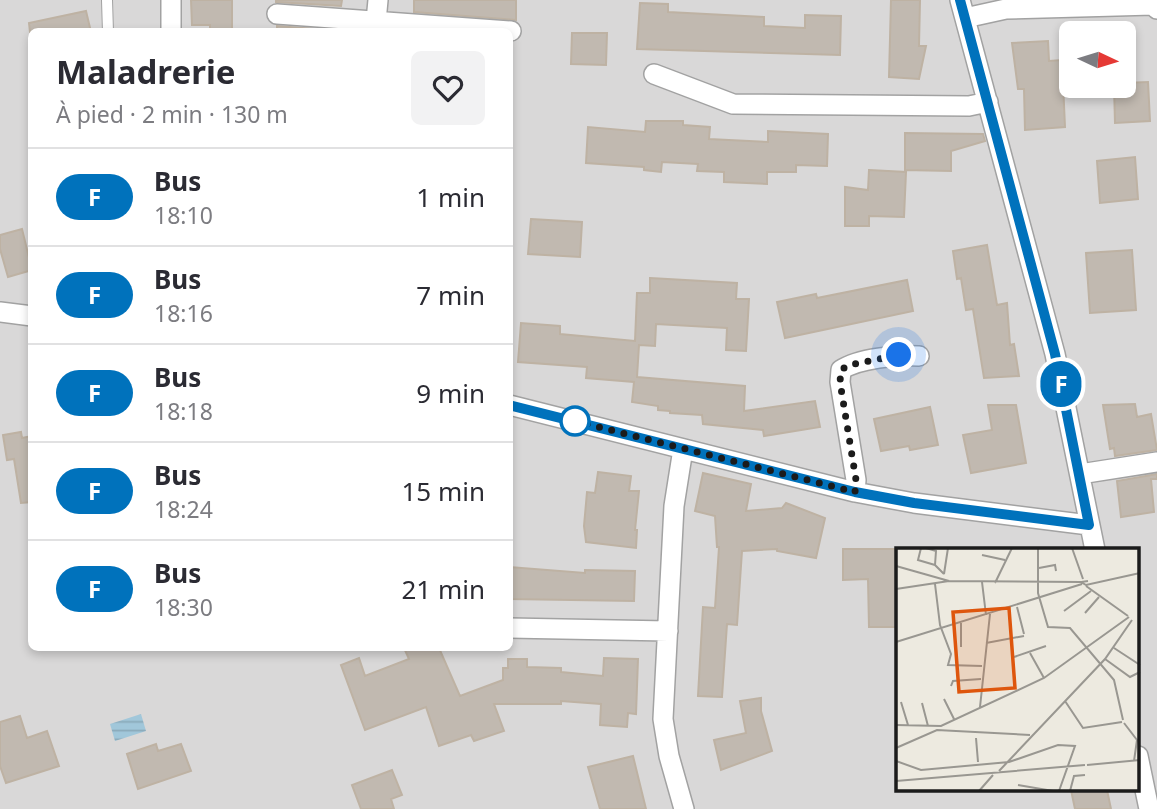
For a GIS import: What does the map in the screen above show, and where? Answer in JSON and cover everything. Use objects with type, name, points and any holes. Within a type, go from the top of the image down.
[{"type":"street","points":[[171,0],[171,28]]},
{"type":"street","points":[[375,26],[377,0]]},
{"type":"street","points":[[1095,548],[1055,354],[962,9],[1153,5],[1157,9]]},
{"type":"street","points":[[277,14],[375,26],[420,28]]},
{"type":"street","points":[[654,74],[733,104],[969,106],[988,102]]},
{"type":"street","points":[[0,312],[28,316]]},
{"type":"street","points":[[855,492],[856,480],[840,382],[841,370],[849,365],[887,358],[919,356]]},
{"type":"street","points":[[513,406],[855,492],[914,503],[1089,525]]},
{"type":"street","points":[[683,449],[674,506],[663,719],[669,757],[684,809]]},
{"type":"street","points":[[1080,474],[1157,461]]},
{"type":"street","points":[[513,628],[668,631]]},
{"type":"street","points":[[1140,766],[1149,809]]},
{"type":"lane","points":[[107,0],[108,28]]},
{"type":"shaded area","points":[[0,0],[1157,0],[1157,809],[0,809]]},
{"type":"water","points":[[141,714],[146,731],[115,741],[110,724]]},
{"type":"building","points":[[191,0],[232,0],[232,28],[192,25]]},
{"type":"building","points":[[276,0],[342,0],[341,6]]},
{"type":"building","points":[[414,0],[516,0],[516,20],[414,12]]},
{"type":"building","points":[[891,0],[920,0],[919,46],[926,46],[919,79],[889,77]]},
{"type":"building","points":[[640,3],[668,4],[668,12],[764,17],[764,26],[805,28],[805,15],[841,16],[840,55],[637,49]]},
{"type":"building","points":[[86,11],[90,28],[30,28],[29,23]]},
{"type":"building","points":[[572,33],[607,33],[606,65],[571,64]]},
{"type":"building","points":[[1048,41],[1049,61],[1059,60],[1059,98],[1064,98],[1065,127],[1025,130],[1024,89],[1018,89],[1012,43]]},
{"type":"building","points":[[1136,82],[1148,82],[1150,121],[1115,123],[1114,98],[1136,98]]},
{"type":"building","points":[[646,121],[683,121],[683,125],[710,127],[709,139],[768,142],[768,131],[828,134],[827,166],[796,165],[796,172],[767,172],[767,184],[724,182],[724,172],[697,171],[698,164],[662,162],[661,172],[644,170],[644,167],[586,163],[588,127],[645,132]]},
{"type":"building","points":[[905,133],[983,134],[985,141],[951,151],[951,171],[905,170]]},
{"type":"building","points":[[1135,157],[1138,199],[1100,203],[1097,161]]},
{"type":"building","points":[[869,170],[906,172],[904,217],[869,216],[869,226],[845,226],[845,187],[868,190]]},
{"type":"building","points":[[531,219],[582,222],[580,257],[528,254]]},
{"type":"building","points":[[22,229],[28,254],[28,271],[8,277],[0,249],[0,235]]},
{"type":"building","points":[[987,245],[997,305],[1007,303],[1010,345],[1014,344],[1019,376],[984,378],[973,309],[966,310],[961,278],[957,279],[953,251]]},
{"type":"building","points":[[1132,250],[1136,310],[1090,313],[1086,253]]},
{"type":"building","points":[[650,278],[737,283],[736,299],[749,299],[746,351],[726,350],[727,328],[656,324],[655,346],[639,345],[637,377],[745,386],[744,411],[815,401],[820,427],[764,436],[763,430],[703,424],[702,415],[670,413],[658,410],[658,406],[632,402],[634,382],[586,378],[587,367],[518,362],[521,323],[560,326],[560,334],[635,341],[637,293],[650,293]]},
{"type":"building","points":[[907,280],[913,311],[785,338],[777,302],[816,294],[817,298]]},
{"type":"building","points":[[1135,404],[1137,417],[1151,414],[1157,450],[1115,456],[1114,448],[1110,449],[1103,405]]},
{"type":"building","points":[[988,405],[1016,405],[1026,463],[971,473],[963,435],[992,430]]},
{"type":"building","points":[[930,407],[938,445],[881,451],[874,419]]},
{"type":"building","points":[[21,432],[22,438],[28,437],[28,502],[21,503],[14,459],[7,460],[3,435]]},
{"type":"building","points":[[598,472],[631,476],[629,491],[639,491],[636,548],[586,542],[584,526],[587,492],[595,493]]},
{"type":"building","points":[[703,473],[751,484],[746,511],[782,508],[786,503],[825,518],[816,558],[777,549],[742,551],[737,625],[727,624],[722,697],[698,696],[703,607],[715,608],[719,547],[715,516],[695,511]]},
{"type":"building","points":[[1157,474],[1157,479],[1151,479],[1154,512],[1121,517],[1117,481]]},
{"type":"building","points":[[843,549],[896,549],[896,627],[869,627],[868,579],[843,580]]},
{"type":"building","points":[[513,567],[585,573],[585,570],[635,571],[634,601],[513,599]]},
{"type":"building","points":[[405,651],[440,651],[460,696],[503,680],[503,668],[508,668],[508,659],[527,659],[527,667],[561,668],[561,672],[603,676],[604,658],[638,659],[636,714],[628,713],[627,727],[600,725],[601,704],[561,701],[561,704],[494,704],[504,731],[474,741],[471,735],[439,746],[426,707],[365,730],[341,665],[359,658],[365,676],[409,659]]},
{"type":"building","points":[[761,698],[761,711],[772,751],[721,770],[714,740],[746,733],[740,701]]},
{"type":"building","points":[[20,716],[27,738],[47,731],[59,766],[6,783],[0,766],[0,722]]},
{"type":"building","points":[[156,744],[158,751],[181,744],[191,771],[138,789],[127,754]]},
{"type":"building","points":[[633,756],[646,809],[600,809],[588,767]]},
{"type":"building","points":[[392,770],[402,795],[391,799],[394,809],[361,809],[352,785]]},
{"type":"building","points":[[1071,792],[1107,792],[1111,809],[1075,809]]},
{"type":"bus line","name":"F","points":[[513,406],[855,492],[914,503],[1089,525],[1055,354],[960,0]]},
{"type":"route","points":[[575,421],[855,492],[856,480],[840,382],[841,370],[849,365],[899,355]]}]
